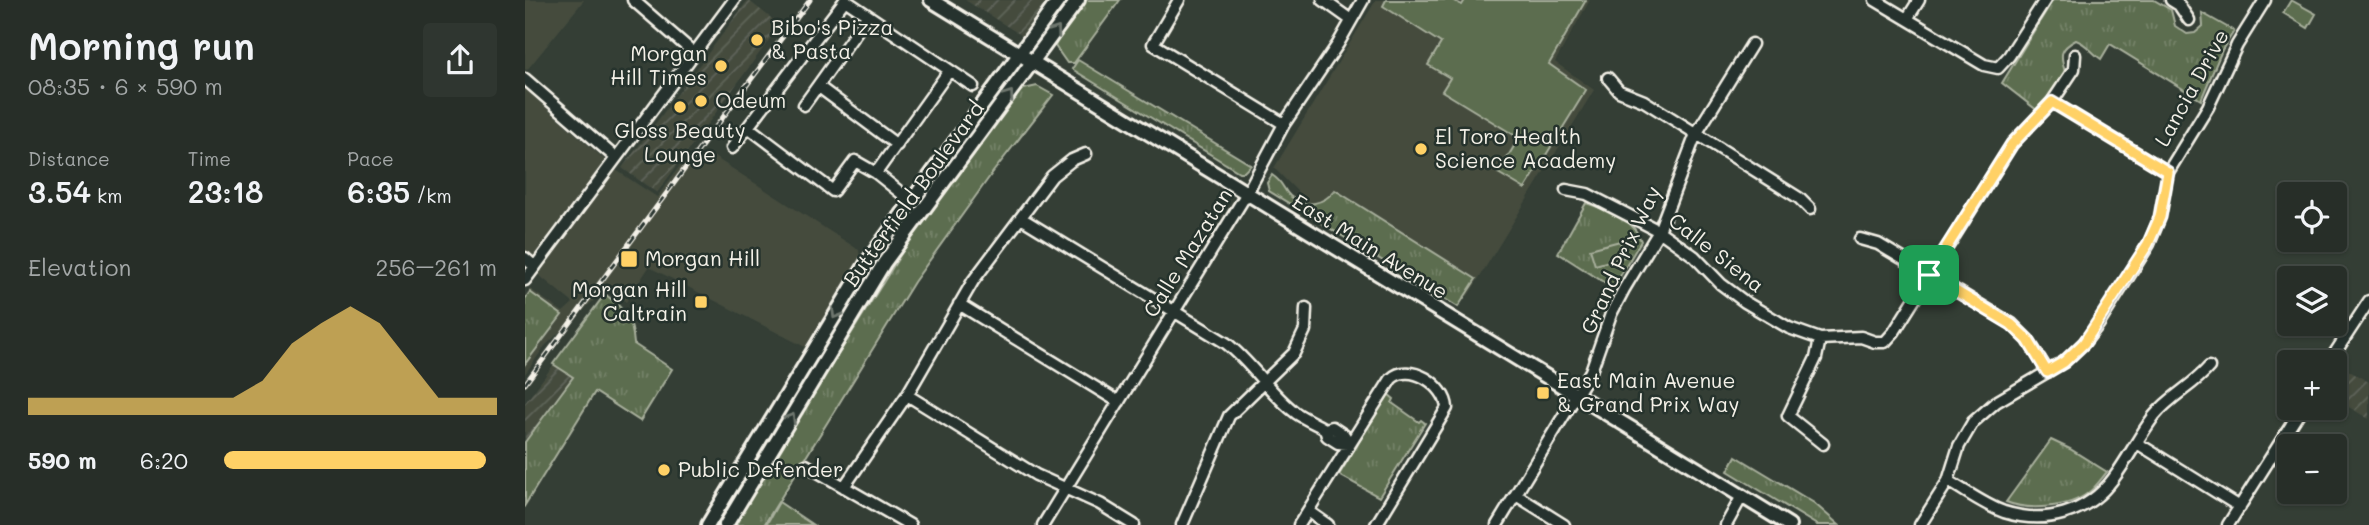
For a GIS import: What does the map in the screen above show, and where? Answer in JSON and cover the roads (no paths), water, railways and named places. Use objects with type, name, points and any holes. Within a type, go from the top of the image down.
[{"type":"main road","name":"East Main Avenue","points":[[930,0],[1789,525]]},
{"type":"main road","name":"Butterfield Boulevard","points":[[708,525],[867,261],[1059,0]]},
{"type":"main road","name":"Butterfield Boulevard","points":[[726,525],[884,263],[1079,0]]},
{"type":"street","points":[[633,0],[694,53]]},
{"type":"street","points":[[525,280],[734,0]]},
{"type":"street","points":[[732,148],[845,0],[973,86]]},
{"type":"street","points":[[1179,0],[1153,44],[1284,124]]},
{"type":"street","points":[[1323,0],[1351,20]]},
{"type":"street","name":"Calle Mazatan","points":[[1043,525],[1247,193],[1284,124],[1338,44],[1363,0]]},
{"type":"street","points":[[1875,0],[1984,65],[1998,68],[2045,0]]},
{"type":"street","points":[[1907,19],[1919,0]]},
{"type":"street","points":[[2171,0],[2179,5],[2189,20]]},
{"type":"street","name":"Lancia Drive","points":[[1920,525],[1948,481],[1959,446],[1973,422],[1996,402],[2064,362],[2084,343],[2148,244],[2160,217],[2168,172],[2208,107],[2237,45],[2265,0]]},
{"type":"street","points":[[804,105],[867,17]]},
{"type":"street","name":"Grand Prix Way","points":[[1497,525],[1591,371],[1611,314],[1659,231],[1696,134],[1752,44]]},
{"type":"street","name":"Calle Siena","points":[[1566,190],[1587,194],[1659,231],[1694,256],[1721,284],[1745,302],[1789,328],[1820,339],[1861,337],[1885,342],[2012,144],[2052,102],[2074,69],[2075,55]]},
{"type":"street","points":[[876,173],[949,71]]},
{"type":"street","points":[[1608,78],[1619,91],[1644,101],[1799,198],[1810,209]]},
{"type":"street","points":[[525,79],[616,158]]},
{"type":"street","points":[[819,87],[897,145]]},
{"type":"street","points":[[2052,102],[2168,172]]},
{"type":"street","points":[[748,127],[833,191],[855,161],[876,173],[911,201]]},
{"type":"street","points":[[845,487],[907,396],[959,304],[1021,218],[1052,176],[1072,160],[1086,154]]},
{"type":"street","points":[[1021,218],[1233,348],[1297,413],[1325,429],[1332,427],[1344,435],[1350,444]]},
{"type":"street","points":[[1860,239],[1878,244],[2011,324],[2028,340],[2047,372]]},
{"type":"street","points":[[525,258],[535,267]]},
{"type":"street","points":[[2337,350],[2369,301]]},
{"type":"street","points":[[959,304],[1119,402]]},
{"type":"street","points":[[1182,525],[1229,416],[1294,353],[1305,330],[1306,308]]},
{"type":"street","points":[[1820,339],[1816,358],[1788,416],[1823,444]]},
{"type":"street","points":[[1948,481],[2002,511],[2059,520],[2095,498],[2112,480],[2169,398],[2200,378],[2209,367]]},
{"type":"street","points":[[1299,525],[1395,374],[1403,371],[1415,373],[1444,394],[1447,408],[1377,525]]},
{"type":"street","points":[[907,396],[1036,475],[1100,505],[1134,525]]},
{"type":"street","points":[[2228,525],[2294,420]]},
{"type":"street","points":[[2137,443],[2239,507]]},
{"type":"street","points":[[806,465],[910,525]]},
{"type":"street","points":[[1516,495],[1563,525]]},
{"type":"street","points":[[1726,525],[1742,496]]},
{"type":"street","points":[[1308,511],[1328,525]]},
{"type":"railway","points":[[525,384],[810,0]]},
{"type":"place","name":"Bibo's Pizza & Pasta","points":[[757,40]]},
{"type":"place","name":"Morgan Hill Times","points":[[721,66]]},
{"type":"place","name":"Odeum","points":[[701,101]]},
{"type":"place","name":"Gloss Beauty Lounge","points":[[680,107]]},
{"type":"place","name":"El Toro Health Science Academy","points":[[1421,149]]},
{"type":"place","name":"Morgan Hill","points":[[629,259]]},
{"type":"place","name":"Morgan Hill Caltrain","points":[[701,302]]},
{"type":"place","name":"East Main Avenue & Grand Prix Way","points":[[1543,393]]},
{"type":"place","name":"Public Defender","points":[[664,470]]}]
